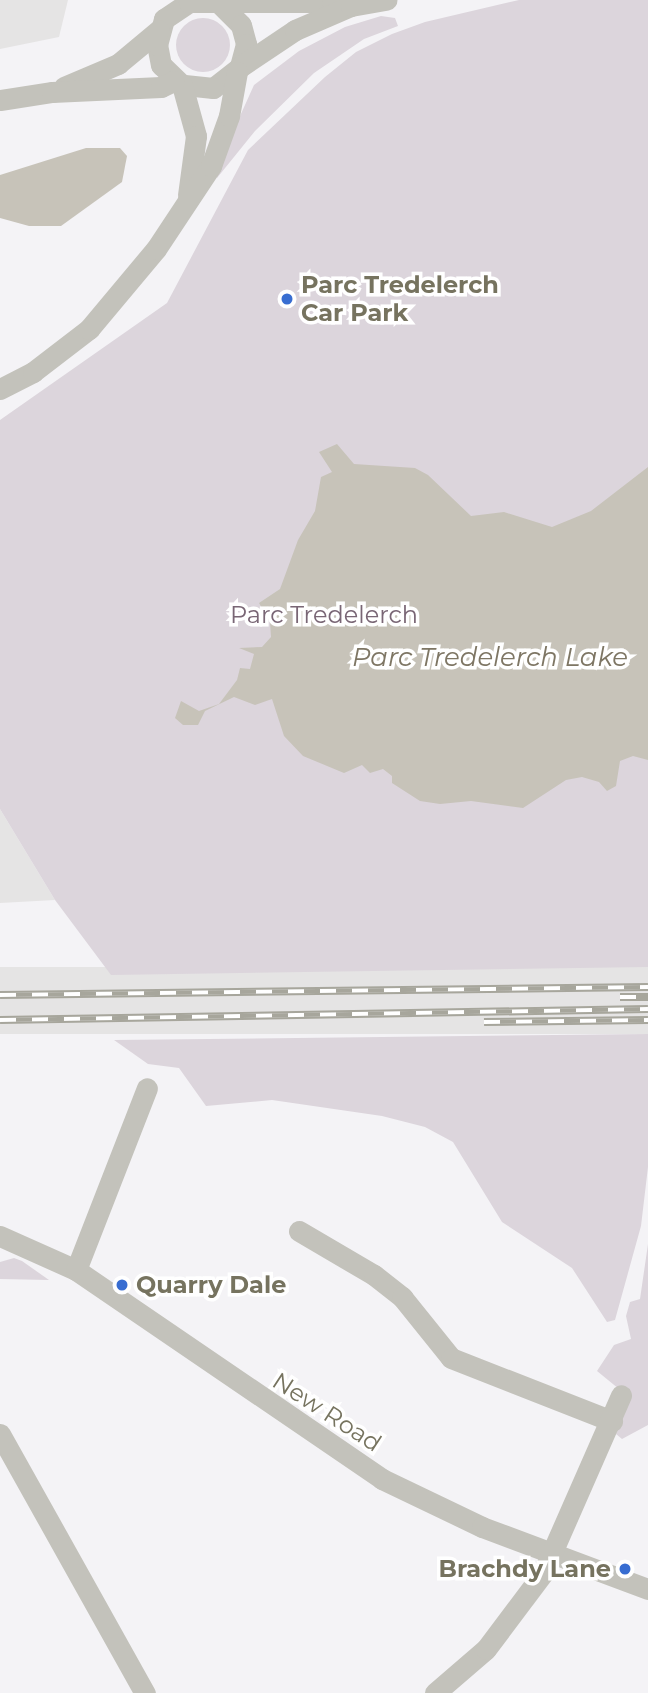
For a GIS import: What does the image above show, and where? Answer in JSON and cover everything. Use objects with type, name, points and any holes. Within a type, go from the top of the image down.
[{"type":"street","points":[[0,100],[52,92],[153,88],[178,83],[214,88],[275,41],[351,6],[386,0]]},
{"type":"street","points":[[52,92],[117,64],[159,30],[175,9],[189,2],[221,5],[332,2],[351,6]]},
{"type":"street","points":[[188,195],[198,189],[211,166],[229,116],[246,44],[241,25],[221,5]]},
{"type":"street","points":[[0,389],[41,366],[89,329],[156,249],[188,195],[196,136],[178,83],[161,65],[159,30]]},
{"type":"street","points":[[76,1270],[148,1088]]},
{"type":"street","points":[[299,1231],[374,1275],[401,1297],[451,1358],[612,1421]]},
{"type":"street","name":"New Road","points":[[0,1236],[76,1270],[382,1479],[551,1554],[648,1589]]},
{"type":"street","points":[[435,1693],[486,1649],[516,1614],[551,1554],[612,1421],[621,1395]]},
{"type":"street","points":[[0,1434],[145,1693]]},
{"type":"shaded area","points":[[0,0],[68,0],[59,37],[0,49]]},
{"type":"shaded area","points":[[0,809],[55,900],[0,903]]},
{"type":"shaded area","points":[[0,967],[648,967],[648,1034],[0,1034]]},
{"type":"green space","name":"Parc Tredelerch","points":[[519,0],[648,0],[648,967],[111,975],[55,900],[0,809],[0,420],[167,303],[248,150],[325,77],[356,52],[392,34],[425,22]]},
{"type":"green space","points":[[381,16],[395,18],[398,26],[364,39],[314,73],[255,131],[217,178],[217,167],[254,85],[299,51],[345,27]]},
{"type":"green space","points":[[203,18],[222,26],[230,45],[222,64],[203,72],[184,64],[176,45],[184,26]]},
{"type":"green space","points":[[648,1034],[648,1167],[641,1226],[615,1320],[607,1322],[572,1268],[502,1222],[453,1142],[425,1127],[382,1116],[272,1100],[206,1106],[179,1068],[148,1064],[114,1040]]},
{"type":"green space","points":[[648,1244],[648,1425],[622,1439],[616,1434],[621,1419],[619,1389],[597,1371],[614,1345],[631,1339],[626,1316],[630,1302],[640,1299]]},
{"type":"green space","points":[[14,1258],[49,1280],[0,1279],[0,1262]]},
{"type":"water","points":[[86,148],[120,148],[127,156],[122,182],[61,226],[29,226],[0,218],[0,175]]},
{"type":"water","name":"Parc Tredelerch Lake","points":[[337,444],[354,464],[415,468],[428,475],[471,516],[504,512],[552,527],[591,511],[648,467],[648,760],[633,756],[620,761],[616,786],[607,791],[599,782],[582,777],[566,780],[523,808],[471,801],[440,804],[420,801],[392,783],[392,776],[383,769],[370,773],[362,765],[344,773],[303,756],[284,736],[272,699],[255,705],[234,697],[205,711],[198,725],[183,725],[175,718],[181,701],[199,711],[219,704],[237,680],[240,668],[250,669],[254,654],[239,648],[262,647],[271,637],[270,622],[259,603],[280,589],[298,540],[315,511],[321,477],[332,472],[319,452]]},
{"type":"railway","points":[[0,995],[648,987]]},
{"type":"railway","points":[[620,997],[648,997]]},
{"type":"railway","points":[[0,1020],[648,1009]]},
{"type":"railway","points":[[484,1022],[648,1020]]},
{"type":"place","name":"Parc Tredelerch Car Park","points":[[287,299]]},
{"type":"place","name":"Quarry Dale","points":[[122,1285]]},
{"type":"place","name":"Brachdy Lane","points":[[625,1569]]}]
